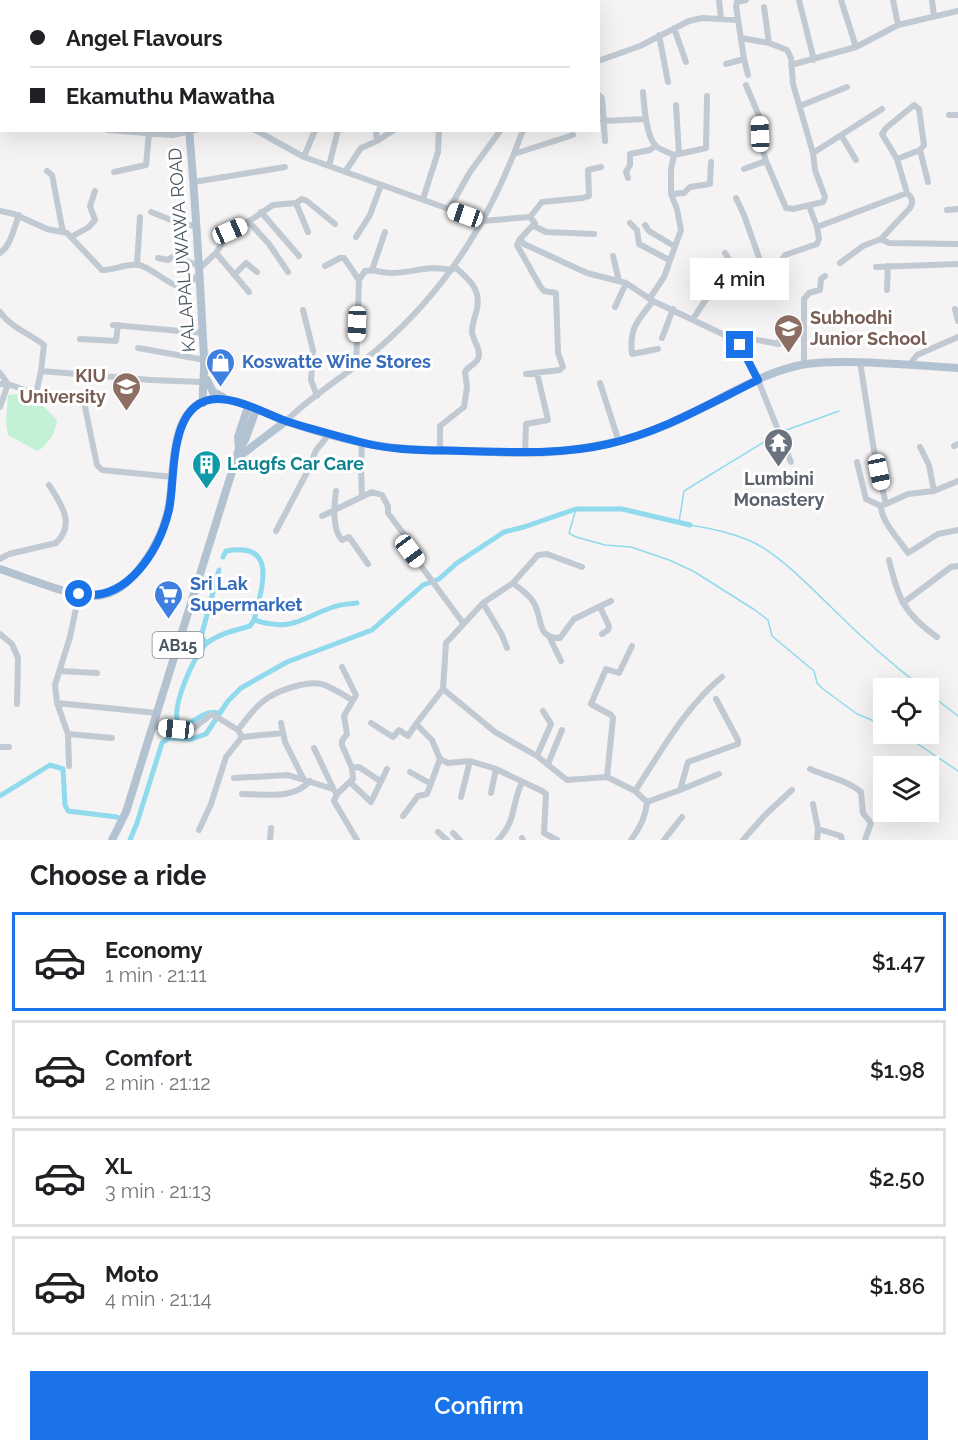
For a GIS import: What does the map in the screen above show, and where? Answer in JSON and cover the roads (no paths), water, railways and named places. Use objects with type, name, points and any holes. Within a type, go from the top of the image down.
[{"type":"main road","name":"KALAPALUWAWA ROAD","points":[[192,132],[201,270],[205,402]]},
{"type":"main road","points":[[0,569],[79,594],[93,596],[107,594],[125,584],[153,547],[163,528],[169,508],[175,447],[182,426],[191,412],[205,402],[218,399],[252,408],[286,421],[392,448],[525,453],[575,450],[618,442],[669,424],[780,370],[804,364],[860,362],[958,368]]},
{"type":"main road","points":[[204,381],[213,392],[230,401]]},
{"type":"main road","name":"AB15","points":[[112,840],[126,812],[239,449],[244,440],[252,408]]},
{"type":"main road","points":[[236,459],[286,421]]},
{"type":"street","points":[[719,0],[721,18]]},
{"type":"street","points":[[746,0],[737,2],[736,6],[748,75]]},
{"type":"street","points":[[799,0],[814,60]]},
{"type":"street","points":[[841,0],[856,47]]},
{"type":"street","points":[[893,0],[898,25]]},
{"type":"street","points":[[932,0],[934,16]]},
{"type":"street","points":[[764,7],[769,43]]},
{"type":"street","points":[[791,65],[856,47],[898,25],[958,11]]},
{"type":"street","points":[[600,61],[640,46],[696,19],[737,20]]},
{"type":"street","points":[[674,28],[686,62]]},
{"type":"street","points":[[659,35],[668,82]]},
{"type":"street","points":[[741,38],[769,43],[787,50],[793,84],[813,153],[813,162],[826,199],[823,202],[793,209],[786,208],[766,161],[761,144],[759,116],[746,85]]},
{"type":"street","points":[[726,64],[744,59]]},
{"type":"street","points":[[800,106],[847,87]]},
{"type":"street","points":[[643,92],[651,139],[655,146],[676,154],[706,148],[707,96]]},
{"type":"street","points":[[600,96],[605,141]]},
{"type":"street","points":[[658,350],[632,354],[630,341],[632,331],[664,277],[681,230],[671,194],[671,169],[676,154],[676,105]]},
{"type":"street","points":[[840,263],[863,246],[882,239],[912,206],[912,199],[907,193],[897,159],[882,134],[914,105],[919,109],[924,145],[920,150],[897,159]]},
{"type":"street","points":[[813,153],[882,109]]},
{"type":"street","points":[[949,115],[958,115]]},
{"type":"street","points":[[603,121],[646,118]]},
{"type":"street","points":[[130,132],[172,135],[187,132]]},
{"type":"street","points":[[304,157],[314,132]]},
{"type":"street","points":[[329,166],[338,132]]},
{"type":"street","points":[[376,132],[377,141]]},
{"type":"street","points":[[345,172],[361,148],[391,132]]},
{"type":"street","points":[[423,199],[438,152],[439,132]]},
{"type":"street","points":[[449,209],[470,172],[499,132]]},
{"type":"street","points":[[286,421],[356,367],[406,322],[453,268],[482,221],[522,132]]},
{"type":"street","points":[[114,172],[146,165],[149,133]]},
{"type":"street","points":[[264,133],[304,157],[482,221],[530,216],[542,202],[589,196],[588,170],[600,167]]},
{"type":"street","points":[[514,154],[573,135]]},
{"type":"street","points":[[841,135],[856,160]]},
{"type":"street","points":[[628,178],[626,172],[630,165],[630,154],[650,150],[655,146]]},
{"type":"street","points":[[920,150],[928,182]]},
{"type":"street","points":[[744,169],[766,161]]},
{"type":"street","points":[[671,194],[684,193],[690,187],[710,184],[711,162]]},
{"type":"street","points":[[194,182],[285,167]]},
{"type":"street","points":[[47,171],[52,175],[63,232]]},
{"type":"street","points":[[356,237],[370,215],[381,185]]},
{"type":"street","points":[[71,237],[95,220],[90,206],[95,191]]},
{"type":"street","points":[[817,227],[907,193]]},
{"type":"street","points":[[736,198],[762,266]]},
{"type":"street","points":[[0,211],[19,215],[47,229],[63,232],[71,237],[102,270],[137,265],[156,272],[176,287],[182,286],[201,270],[216,253],[230,231],[273,205],[296,203],[302,199],[308,201],[334,225]]},
{"type":"street","points":[[296,203],[308,232]]},
{"type":"street","points":[[693,319],[714,287],[736,270],[762,266],[776,268],[785,255],[816,245],[819,239],[817,227],[809,206]]},
{"type":"street","points":[[947,210],[958,209]]},
{"type":"street","points":[[151,212],[182,224],[197,225]]},
{"type":"street","points":[[261,212],[299,256]]},
{"type":"street","points":[[0,253],[8,243],[19,215]]},
{"type":"street","points":[[526,374],[560,370],[563,367],[558,353],[557,300],[554,292],[544,291],[540,286],[517,245],[534,226],[535,222],[530,216]]},
{"type":"street","points":[[137,265],[140,217]]},
{"type":"street","points":[[248,221],[269,244],[288,272]]},
{"type":"street","points":[[630,223],[637,230],[639,244],[669,260]]},
{"type":"street","points":[[645,225],[649,231],[674,246]]},
{"type":"street","points":[[534,226],[546,232],[594,234]]},
{"type":"street","points":[[372,270],[385,232]]},
{"type":"street","points":[[520,239],[524,244],[587,273],[602,279],[623,282],[651,300],[733,339],[740,345],[758,380],[791,462]]},
{"type":"street","points":[[882,239],[889,243],[958,244]]},
{"type":"street","points":[[216,253],[249,292]]},
{"type":"street","points":[[725,253],[736,270]]},
{"type":"street","points":[[158,258],[168,260],[174,256],[201,270]]},
{"type":"street","points":[[613,256],[623,282],[615,307]]},
{"type":"street","points":[[325,266],[339,258],[344,258],[359,280]]},
{"type":"street","points":[[234,275],[246,263],[257,272]]},
{"type":"street","points":[[876,267],[958,264]]},
{"type":"street","points":[[887,290],[888,266]]},
{"type":"street","points":[[356,367],[359,280],[365,271],[395,273],[424,267],[453,268],[468,278],[477,292],[477,311],[472,327],[479,352],[477,359],[465,372],[467,387],[464,407],[440,426],[440,450]]},
{"type":"street","points":[[804,364],[804,299],[810,293],[820,290],[820,279],[825,276]]},
{"type":"street","points":[[662,338],[673,309]]},
{"type":"street","points":[[955,309],[958,321]]},
{"type":"street","points":[[303,310],[313,350],[311,380],[317,396]]},
{"type":"street","points":[[0,312],[18,329],[44,345],[36,394]]},
{"type":"street","points":[[80,339],[116,341],[116,325],[203,333]]},
{"type":"street","points":[[740,345],[746,338],[779,344],[780,334]]},
{"type":"street","points":[[910,364],[917,356],[958,337]]},
{"type":"street","points":[[138,348],[204,364]]},
{"type":"street","points":[[860,362],[884,505],[881,511],[886,520],[908,553],[938,534],[958,530]]},
{"type":"street","points":[[41,371],[151,380],[204,381]]},
{"type":"street","points":[[0,373],[8,384]]},
{"type":"street","points":[[525,453],[526,424],[548,420],[537,373]]},
{"type":"street","points":[[600,383],[618,442]]},
{"type":"street","points":[[0,384],[8,384],[36,394],[82,399],[97,465],[102,471],[173,477]]},
{"type":"street","points":[[0,407],[8,384]]},
{"type":"street","points":[[276,531],[313,461],[316,449],[326,440],[329,433]]},
{"type":"street","points":[[362,442],[362,497]]},
{"type":"street","points":[[920,447],[929,465],[934,490]]},
{"type":"street","points":[[857,462],[866,499],[884,505],[908,494],[934,490],[958,481]]},
{"type":"street","points":[[0,560],[9,554],[56,543],[60,539],[66,516],[49,485]]},
{"type":"street","points":[[336,491],[333,510],[337,535],[342,540],[349,537],[368,564]]},
{"type":"street","points":[[321,516],[372,492],[382,495],[388,506],[388,513],[406,537],[407,546],[463,623]]},
{"type":"street","points":[[371,723],[393,737],[399,730],[408,736],[443,689],[446,643],[483,603],[513,583],[538,555],[546,554],[582,567]]},
{"type":"street","points":[[889,560],[895,585],[910,615],[937,637]]},
{"type":"street","points":[[903,603],[951,567],[958,566]]},
{"type":"street","points":[[513,583],[533,600],[541,627],[549,636],[561,661]]},
{"type":"street","points":[[69,766],[68,734],[57,703],[54,685],[70,637],[79,594]]},
{"type":"street","points":[[549,636],[561,638],[574,619],[611,601]]},
{"type":"street","points":[[483,603],[507,648]]},
{"type":"street","points":[[600,607],[609,626],[608,630],[602,634]]},
{"type":"street","points":[[0,634],[12,644],[18,658],[17,704]]},
{"type":"street","points":[[607,777],[613,718],[591,704],[606,669],[619,672],[632,646]]},
{"type":"street","points":[[335,791],[353,779],[352,768],[342,741],[347,734],[344,716],[351,700],[356,695],[342,667]]},
{"type":"street","points":[[60,671],[97,674]]},
{"type":"street","points":[[635,791],[693,705],[703,692],[722,677]]},
{"type":"street","points":[[238,730],[255,707],[268,696],[282,690],[309,683],[326,685],[351,700]]},
{"type":"street","points":[[443,689],[495,732],[537,756],[567,780],[607,777],[635,791],[647,802]]},
{"type":"street","points":[[680,790],[686,764],[738,744],[716,699]]},
{"type":"street","points":[[57,703],[157,713]]},
{"type":"street","points":[[537,756],[551,724],[543,711]]},
{"type":"street","points":[[153,726],[176,729],[194,728],[212,714],[238,730],[242,736]]},
{"type":"street","points":[[242,794],[292,794],[304,787],[306,779],[285,742],[281,723]]},
{"type":"street","points":[[416,724],[432,740],[440,759],[448,763],[470,761],[496,770],[546,794],[544,833],[557,840]]},
{"type":"street","points":[[548,764],[562,730]]},
{"type":"street","points":[[199,830],[211,804],[226,757],[242,736],[283,733]]},
{"type":"street","points":[[68,734],[112,738]]},
{"type":"street","points":[[0,747],[9,747]]},
{"type":"street","points":[[314,748],[335,791],[334,801],[357,840]]},
{"type":"street","points":[[403,816],[418,796],[427,794],[440,759]]},
{"type":"street","points":[[461,797],[470,761]]},
{"type":"street","points":[[352,768],[359,766],[380,781]]},
{"type":"street","points":[[350,782],[370,802],[387,769]]},
{"type":"street","points":[[810,769],[843,781],[861,792],[863,813],[871,823],[865,840]]},
{"type":"street","points":[[491,794],[496,770]]},
{"type":"street","points":[[410,772],[430,784]]},
{"type":"street","points":[[647,802],[719,774]]},
{"type":"street","points":[[234,778],[288,775],[306,779],[335,791]]},
{"type":"street","points":[[498,840],[508,830],[513,818],[516,794],[522,782]]},
{"type":"street","points":[[743,840],[765,814],[792,790]]},
{"type":"street","points":[[631,840],[646,813],[647,802]]},
{"type":"street","points":[[813,804],[818,829],[817,840]]},
{"type":"street","points":[[664,840],[682,817]]},
{"type":"street","points":[[270,840],[271,828]]},
{"type":"street","points":[[818,829],[841,836],[842,840]]},
{"type":"street","points":[[438,832],[447,840]]},
{"type":"street","points":[[453,833],[460,840]]},
{"type":"waterway","points":[[781,432],[839,411]]},
{"type":"waterway","points":[[679,522],[684,491],[777,434]]},
{"type":"waterway","points":[[576,509],[569,533],[605,545],[631,547],[693,571],[768,620],[772,636],[814,671],[817,683],[823,689],[857,714],[873,721]]},
{"type":"waterway","points":[[130,840],[162,743],[169,738],[192,739],[206,734],[228,701],[241,688],[287,662],[372,630],[423,585],[439,579],[457,563],[504,532],[576,509],[622,509],[690,525]]},
{"type":"waterway","points":[[690,525],[734,535],[770,552],[910,678]]},
{"type":"waterway","points":[[223,557],[226,551],[243,550],[254,553],[260,561],[263,570],[262,582],[254,620]]},
{"type":"waterway","points":[[207,643],[201,637],[219,570]]},
{"type":"waterway","points":[[220,713],[207,713],[190,723],[178,723],[178,705],[185,682],[206,644],[221,635],[250,626],[254,620],[278,625],[287,624],[304,620],[336,606],[357,603]]},
{"type":"waterway","points":[[939,701],[958,716]]},
{"type":"waterway","points":[[918,744],[958,771]]},
{"type":"waterway","points":[[0,796],[50,765],[63,769],[65,805],[68,811],[117,817]]},
{"type":"place","name":"Subhodhi Junior School","points":[[789,354]]},
{"type":"place","name":"Koswatte Wine Stores","points":[[221,388]]},
{"type":"place","name":"KIU University","points":[[127,412]]},
{"type":"place","name":"Lumbini Monastery","points":[[779,468]]},
{"type":"place","name":"Laugfs Car Care","points":[[206,490]]},
{"type":"place","name":"Sri Lak Supermarket","points":[[169,620]]}]
